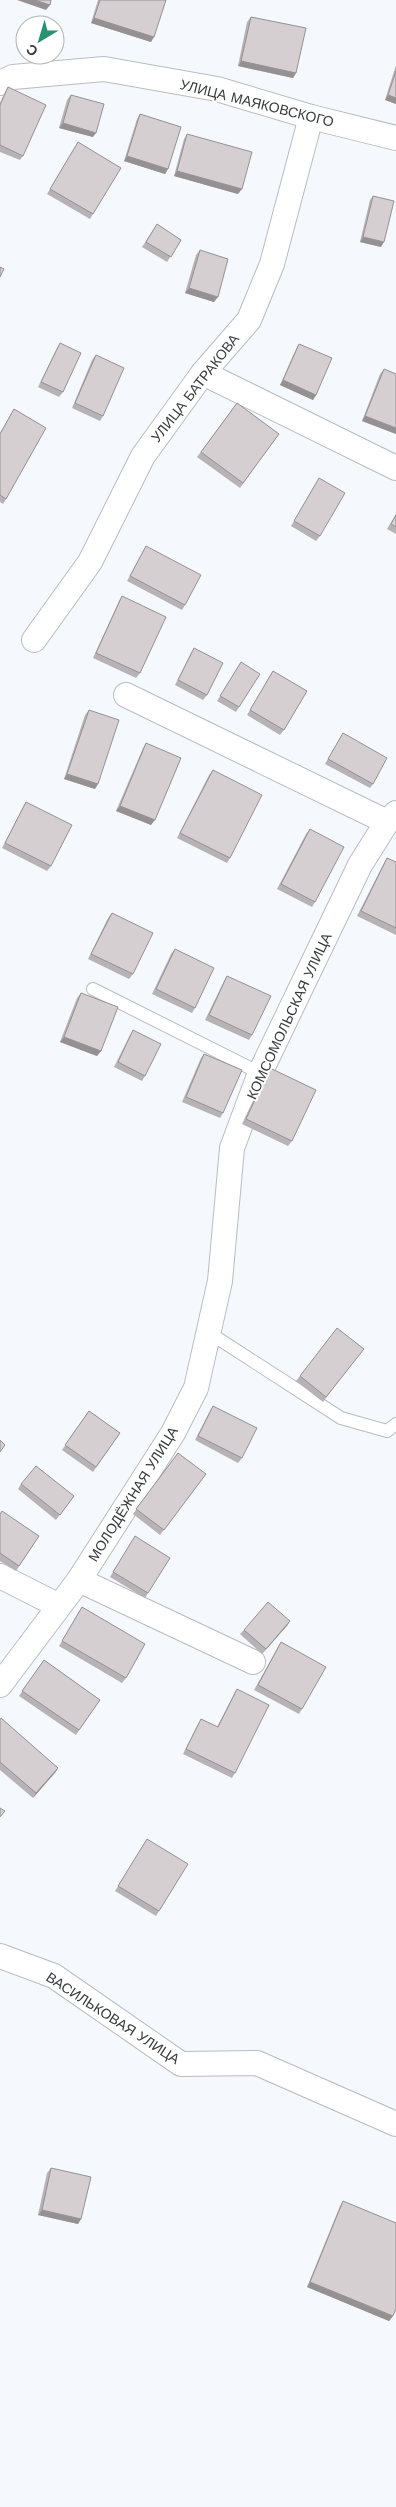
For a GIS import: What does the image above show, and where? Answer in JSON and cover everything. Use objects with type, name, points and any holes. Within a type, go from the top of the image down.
[{"type":"street","name":"УЛИЦА МАЯКОВСКОГО","points":[[0,83],[13,77],[104,69],[217,89],[311,117],[396,138]]},
{"type":"street","name":"УЛИЦА БАТРАКОВА","points":[[34,640],[90,562],[142,456],[203,373],[249,320],[272,264],[311,117]]},
{"type":"street","points":[[203,373],[396,468]]},
{"type":"street","name":"КОМСОМОЛЬСКАЯ УЛИЦА","points":[[126,695],[391,818],[360,865],[260,1073],[232,1148],[220,1281]]},
{"type":"street","name":"МОЛОДЁЖНАЯ УЛИЦА","points":[[0,1685],[79,1580],[173,1433],[196,1388],[220,1281]]},
{"type":"street","points":[[0,1576],[59,1606]]},
{"type":"street","points":[[79,1580],[253,1662]]},
{"type":"street","name":"ВАСИЛЬКОВАЯ УЛИЦА","points":[[0,1956],[54,1976],[181,2064],[257,2063],[396,2124]]},
{"type":"lane","points":[[93,989],[260,1073]]},
{"type":"lane","points":[[208,1332],[341,1418],[388,1431],[396,1424]]},
{"type":"building","points":[[35,0],[51,0],[50,5]]},
{"type":"building","points":[[100,0],[166,0],[154,37],[94,18]]},
{"type":"building","points":[[251,17],[306,28],[296,73],[241,61]]},
{"type":"building","points":[[396,71],[396,98],[388,95]]},
{"type":"building","points":[[8,87],[46,105],[23,156],[0,145],[0,105]]},
{"type":"building","points":[[71,95],[104,104],[96,133],[63,123]]},
{"type":"building","points":[[140,114],[181,127],[168,169],[127,156]]},
{"type":"building","points":[[187,134],[252,152],[242,189],[177,171]]},
{"type":"building","points":[[78,142],[121,168],[93,214],[50,189]]},
{"type":"building","points":[[373,196],[394,201],[384,242],[363,237]]},
{"type":"building","points":[[157,224],[181,240],[171,257],[146,242]]},
{"type":"building","points":[[200,250],[228,259],[218,297],[189,288]]},
{"type":"building","points":[[0,267],[4,269],[0,277]]},
{"type":"building","points":[[60,343],[81,353],[63,392],[41,382]]},
{"type":"building","points":[[299,344],[332,358],[316,395],[283,380]]},
{"type":"building","points":[[96,355],[124,368],[103,416],[75,403]]},
{"type":"building","points":[[384,369],[396,374],[396,428],[365,416]]},
{"type":"building","points":[[237,403],[279,434],[243,483],[201,452]]},
{"type":"building","points":[[14,409],[46,428],[6,499],[0,495],[0,434]]},
{"type":"building","points":[[319,478],[345,493],[320,536],[294,521]]},
{"type":"building","points":[[396,515],[396,527],[391,524]]},
{"type":"building","points":[[146,546],[201,575],[185,605],[130,576]]},
{"type":"building","points":[[122,596],[166,617],[140,673],[96,653]]},
{"type":"building","points":[[194,648],[223,663],[207,695],[178,680]]},
{"type":"building","points":[[241,662],[260,674],[239,707],[220,696]]},
{"type":"building","points":[[273,671],[307,691],[284,730],[250,710]]},
{"type":"building","points":[[89,710],[119,720],[98,784],[67,774]]},
{"type":"building","points":[[343,733],[387,758],[373,784],[328,759]]},
{"type":"building","points":[[146,743],[181,758],[155,820],[120,806]]},
{"type":"building","points":[[213,770],[262,795],[230,858],[180,833]]},
{"type":"building","points":[[26,802],[72,825],[51,866],[5,843]]},
{"type":"building","points":[[310,829],[344,847],[315,902],[281,884]]},
{"type":"building","points":[[387,858],[396,862],[396,928],[361,911]]},
{"type":"building","points":[[112,913],[153,933],[133,974],[91,954]]},
{"type":"building","points":[[175,949],[214,968],[195,1008],[156,989]]},
{"type":"building","points":[[227,976],[271,996],[252,1035],[209,1015]]},
{"type":"building","points":[[81,993],[118,1007],[101,1051],[64,1037]]},
{"type":"building","points":[[133,1030],[161,1044],[145,1076],[118,1062]]},
{"type":"building","points":[[204,1054],[242,1070],[223,1113],[186,1097]]},
{"type":"building","points":[[270,1068],[316,1090],[292,1141],[246,1119]]},
{"type":"building","points":[[337,1328],[364,1349],[326,1397],[300,1376]]},
{"type":"building","points":[[213,1406],[257,1428],[242,1458],[198,1436]]},
{"type":"building","points":[[89,1411],[120,1433],[96,1467],[65,1445]]},
{"type":"building","points":[[0,1440],[5,1445],[0,1452]]},
{"type":"building","points":[[178,1453],[206,1474],[164,1530],[136,1509]]},
{"type":"building","points":[[36,1466],[74,1496],[60,1515],[21,1484]]},
{"type":"building","points":[[2,1511],[39,1536],[19,1566],[0,1553],[0,1514]]},
{"type":"building","points":[[135,1536],[170,1558],[148,1593],[113,1572]]},
{"type":"building","points":[[268,1602],[290,1621],[266,1649],[244,1630]]},
{"type":"building","points":[[82,1607],[145,1644],[126,1678],[62,1641]]},
{"type":"building","points":[[281,1642],[326,1667],[302,1709],[258,1685]]},
{"type":"building","points":[[44,1660],[100,1700],[79,1730],[22,1691]]},
{"type":"building","points":[[237,1689],[269,1705],[235,1773],[186,1749],[201,1719],[218,1727]]},
{"type":"building","points":[[1,1718],[58,1768],[36,1793],[0,1762]]},
{"type":"building","points":[[0,1808],[5,1811],[0,1817]]},
{"type":"building","points":[[147,1839],[188,1864],[159,1911],[118,1886]]},
{"type":"building","points":[[51,2168],[91,2177],[81,2219],[42,2210]]},
{"type":"building","points":[[343,2201],[396,2223],[396,2309],[393,2316],[310,2282]]}]
